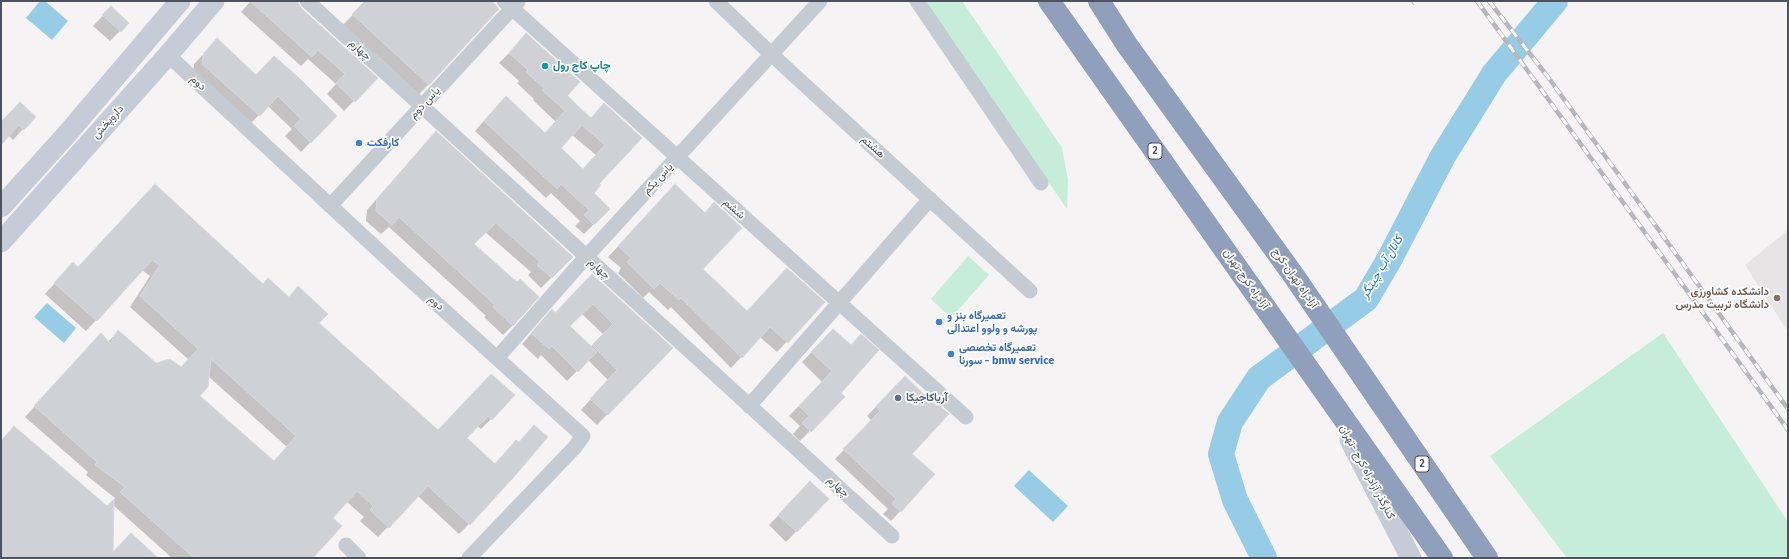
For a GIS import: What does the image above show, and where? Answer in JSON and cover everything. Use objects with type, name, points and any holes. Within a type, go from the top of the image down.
[{"type":"highway","name":"آزادراه کرج-تهران","points":[[1049,1],[1442,558]]},
{"type":"highway","name":"آزادراه تهران-کرج","points":[[1099,1],[1127,45],[1294,276],[1487,558]]},
{"type":"street","name":"داروپخش","points":[[1,207],[59,143],[180,1]]},
{"type":"street","points":[[186,1],[186,12],[207,8]]},
{"type":"street","name":"چهارم","points":[[307,1],[892,536]]},
{"type":"street","name":"هشتم","points":[[716,1],[771,54],[1030,292]]},
{"type":"street","name":"یاس یکم","points":[[497,358],[586,257],[820,1]]},
{"type":"street","points":[[916,1],[1041,183]]},
{"type":"street","name":"یاس دوم","points":[[330,206],[422,106],[511,4]]},
{"type":"street","name":"ششم","points":[[511,4],[677,158],[966,417]]},
{"type":"street","name":"داروپخش","points":[[1,242],[168,55],[207,8]]},
{"type":"street","name":"دوم","points":[[168,55],[330,206],[583,436],[570,453],[469,558]]},
{"type":"street","points":[[59,143],[76,158]]},
{"type":"street","points":[[749,406],[930,199]]},
{"type":"street","name":"کنارگذر آزادراه کرج -تهران","points":[[1321,386],[1411,558]]},
{"type":"street","points":[[346,545],[359,558]]},
{"type":"shaded area","name":"دانشکده کشاورزی دانشگاه تربیت مدرس","points":[[1788,230],[1788,332],[1745,265]]},
{"type":"green space","points":[[923,1],[962,1],[1062,148],[1068,180],[1067,209]]},
{"type":"green space","points":[[968,256],[989,275],[951,318],[931,299]]},
{"type":"green space","points":[[1663,333],[1788,522],[1788,558],[1567,558],[1490,456]]},
{"type":"water","points":[[40,1],[45,1],[68,21],[52,40],[26,18]]},
{"type":"water","points":[[47,303],[76,328],[64,343],[34,317]]},
{"type":"water","points":[[1029,470],[1068,506],[1053,522],[1014,486]]},
{"type":"building","points":[[250,1],[297,1],[301,8],[378,78],[355,102],[336,83],[345,74],[318,50],[312,57]]},
{"type":"building","points":[[365,1],[492,1],[499,9],[429,85],[352,14]]},
{"type":"building","points":[[111,6],[129,23],[121,32],[102,15]]},
{"type":"building","points":[[526,33],[580,82],[567,96],[591,118],[604,103],[642,138],[599,184],[601,185],[594,193],[610,209],[594,225],[584,215],[589,210],[561,184],[557,189],[484,121],[506,96],[545,133],[565,111],[542,90],[544,88],[526,72],[528,70],[509,53]],"holes":[[[582,125],[605,145],[583,169],[561,148]]]},
{"type":"building","points":[[217,38],[256,75],[274,56],[298,77],[337,116],[311,143],[294,126],[301,119],[278,96],[260,116],[202,64],[204,53]]},
{"type":"building","points":[[20,102],[36,117],[24,130],[19,125],[1,145],[1,122]]},
{"type":"building","points":[[436,131],[573,257],[552,278],[537,265],[540,262],[496,223],[474,244],[517,282],[520,279],[539,297],[513,326],[493,307],[495,305],[399,217],[392,225],[376,211],[377,199]]},
{"type":"building","points":[[155,184],[263,284],[268,278],[289,297],[298,286],[328,314],[319,323],[438,430],[491,374],[515,395],[492,420],[488,416],[467,438],[495,464],[516,440],[519,442],[534,425],[548,437],[470,525],[428,486],[389,528],[370,510],[373,506],[357,491],[333,518],[342,526],[313,558],[194,558],[120,492],[125,487],[95,465],[97,462],[34,406],[101,333],[110,343],[118,330],[156,363],[170,359],[181,367],[198,349],[140,296],[160,265],[152,260],[97,321],[54,283],[73,262],[78,267]],"holes":[[[211,359],[296,436],[274,461],[200,396],[208,387]]]},
{"type":"building","points":[[675,184],[705,213],[714,202],[742,228],[703,269],[747,311],[787,268],[825,302],[788,343],[770,327],[742,358],[681,298],[679,300],[660,283],[654,289],[627,262],[631,258],[618,246]]},
{"type":"building","points":[[592,274],[673,348],[608,415],[590,399],[617,370],[592,345],[613,324],[593,304],[570,326],[597,352],[578,372],[552,346],[549,349],[531,333],[552,309],[555,313]]},
{"type":"building","points":[[833,329],[851,345],[861,334],[879,350],[841,393],[845,397],[811,432],[802,423],[809,416],[799,406],[832,371],[811,352]]},
{"type":"building","points":[[905,376],[931,401],[932,399],[949,414],[912,454],[935,474],[901,512],[892,504],[896,499],[843,449],[880,411],[876,406]]},
{"type":"building","points":[[14,426],[107,506],[114,499],[113,552],[131,533],[158,558],[1,558],[1,441]]},
{"type":"building","points":[[810,481],[829,499],[797,532],[778,515]]},
{"type":"waterway","name":"کانال آب چیتگر","points":[[1264,558],[1235,500],[1221,454],[1230,422],[1259,378],[1366,299],[1389,260],[1443,156],[1494,74],[1555,1]]},
{"type":"tram line","points":[[1411,1],[1414,5]]},
{"type":"railway","points":[[1477,1],[1788,430]]},
{"type":"railway","points":[[1489,1],[1548,77],[1788,409]]},
{"type":"place","name":"چاپ کاج رول","points":[[545,66]]},
{"type":"place","name":"کارفکت","points":[[359,143]]},
{"type":"place","name":"دانشکده کشاورزی دانشگاه تربیت مدرس","points":[[1777,298]]},
{"type":"place","name":"تعمیرگاه بنز و پورشه و ولوو اعتدالی","points":[[939,322]]},
{"type":"place","name":"تعمیرگاه تخصصی سورنا - bmw service","points":[[951,354]]},
{"type":"place","name":"آریاکاجیکا","points":[[898,398]]}]
